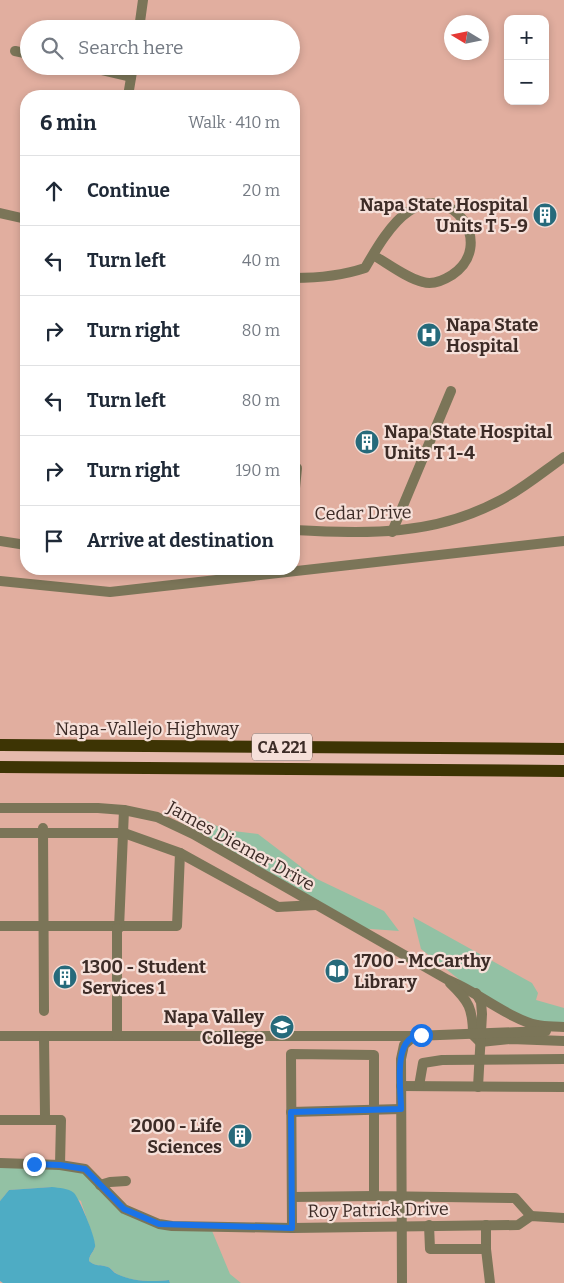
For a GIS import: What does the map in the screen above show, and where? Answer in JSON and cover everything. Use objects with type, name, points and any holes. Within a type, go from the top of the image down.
[{"type":"main road","name":"Napa-Vallejo Highway","points":[[0,745],[564,749]]},
{"type":"main road","name":"CA 221","points":[[0,767],[564,771]]},
{"type":"street","points":[[140,20],[143,0]]},
{"type":"street","points":[[15,51],[20,52]]},
{"type":"street","points":[[129,90],[131,75]]},
{"type":"street","points":[[300,278],[343,275],[365,268],[373,255],[402,216],[414,208],[425,204],[443,204],[453,210],[465,222],[470,234],[470,251],[463,264],[449,277],[432,283],[420,281],[373,255]]},
{"type":"street","points":[[0,213],[20,218]]},
{"type":"street","points":[[392,532],[451,391]]},
{"type":"street","name":"Cedar Drive","points":[[300,530],[392,532],[439,524],[486,508],[503,499],[564,457]]},
{"type":"street","points":[[0,541],[20,544]]},
{"type":"street","points":[[300,571],[564,541]]},
{"type":"street","points":[[0,581],[110,592],[261,575]]},
{"type":"street","name":"James Diemer Drive","points":[[0,808],[98,808],[124,810],[166,821],[526,1022],[538,1026],[564,1028]]},
{"type":"street","points":[[117,1036],[118,928],[124,810]]},
{"type":"street","points":[[43,831],[44,1011]]},
{"type":"street","points":[[0,833],[43,831],[124,833],[180,853],[278,908],[316,905]]},
{"type":"street","points":[[0,926],[118,928],[177,926],[180,853]]},
{"type":"street","name":"James Diemer Drive","points":[[448,980],[471,1007],[478,1037]]},
{"type":"street","points":[[476,993],[481,1002],[478,1037],[478,1086]]},
{"type":"street","points":[[478,1037],[564,1028]]},
{"type":"street","points":[[0,1036],[414,1036],[564,1041]]},
{"type":"street","points":[[44,1036],[45,1116]]},
{"type":"street","points":[[402,1283],[402,1052],[407,1040],[414,1036]]},
{"type":"street","points":[[292,1228],[291,1054],[374,1055],[374,1196]]},
{"type":"street","points":[[419,1086],[423,1063],[478,1060],[564,1060]]},
{"type":"street","points":[[401,1086],[564,1087]]},
{"type":"street","points":[[291,1112],[401,1109]]},
{"type":"street","points":[[0,1120],[61,1120],[60,1165]]},
{"type":"street","name":"Roy Patrick Drive","points":[[0,1163],[60,1165],[85,1169],[124,1209],[159,1224],[292,1228],[402,1225],[518,1225],[531,1216],[564,1218]]},
{"type":"street","points":[[100,1185],[110,1182],[126,1182]]},
{"type":"street","points":[[292,1197],[515,1198],[531,1216]]},
{"type":"street","points":[[486,1225],[486,1248],[490,1283]]},
{"type":"street","points":[[429,1226],[430,1249],[486,1248]]},
{"type":"shaded area","name":"Napa State Hospital","points":[[0,0],[564,0],[564,749],[0,745]]},
{"type":"shaded area","name":"Napa Valley College","points":[[0,767],[564,771],[564,1283],[0,1283]]},
{"type":"green space","points":[[199,817],[225,830],[258,834],[317,879],[384,911],[399,931],[357,928],[193,834]]},
{"type":"green space","points":[[413,917],[532,983],[538,993],[536,1000],[564,1008],[564,1027],[538,1026],[476,993],[421,949]]},
{"type":"green space","points":[[0,1163],[85,1169],[115,1201],[147,1220],[210,1226],[230,1274],[241,1283],[170,1283],[169,1280],[136,1280],[123,1277],[108,1267],[94,1264],[89,1261],[95,1244],[81,1201],[52,1187],[9,1190],[0,1201]]},
{"type":"water","points":[[52,1187],[72,1191],[80,1203],[91,1228],[95,1243],[89,1259],[91,1263],[108,1267],[123,1277],[130,1279],[169,1280],[170,1283],[3,1283],[0,1281],[0,1201],[9,1190]]},
{"type":"place","name":"Napa State Hospital Units T 5-9","points":[[545,215]]},
{"type":"place","name":"Napa State Hospital","points":[[429,335]]},
{"type":"place","name":"Napa State Hospital Units T 1-4","points":[[367,442]]},
{"type":"place","name":"1700 - McCarthy Library","points":[[337,971]]},
{"type":"place","name":"1300 - Student Services 1","points":[[65,977]]},
{"type":"place","name":"Napa Valley College","points":[[282,1027]]},
{"type":"place","name":"2000 - Life Sciences","points":[[240,1136]]},
{"type":"route","points":[[34,1164],[60,1165],[85,1169],[124,1209],[159,1224],[172,1226],[292,1228],[291,1112],[401,1109],[402,1052],[407,1040],[421,1035]]}]
